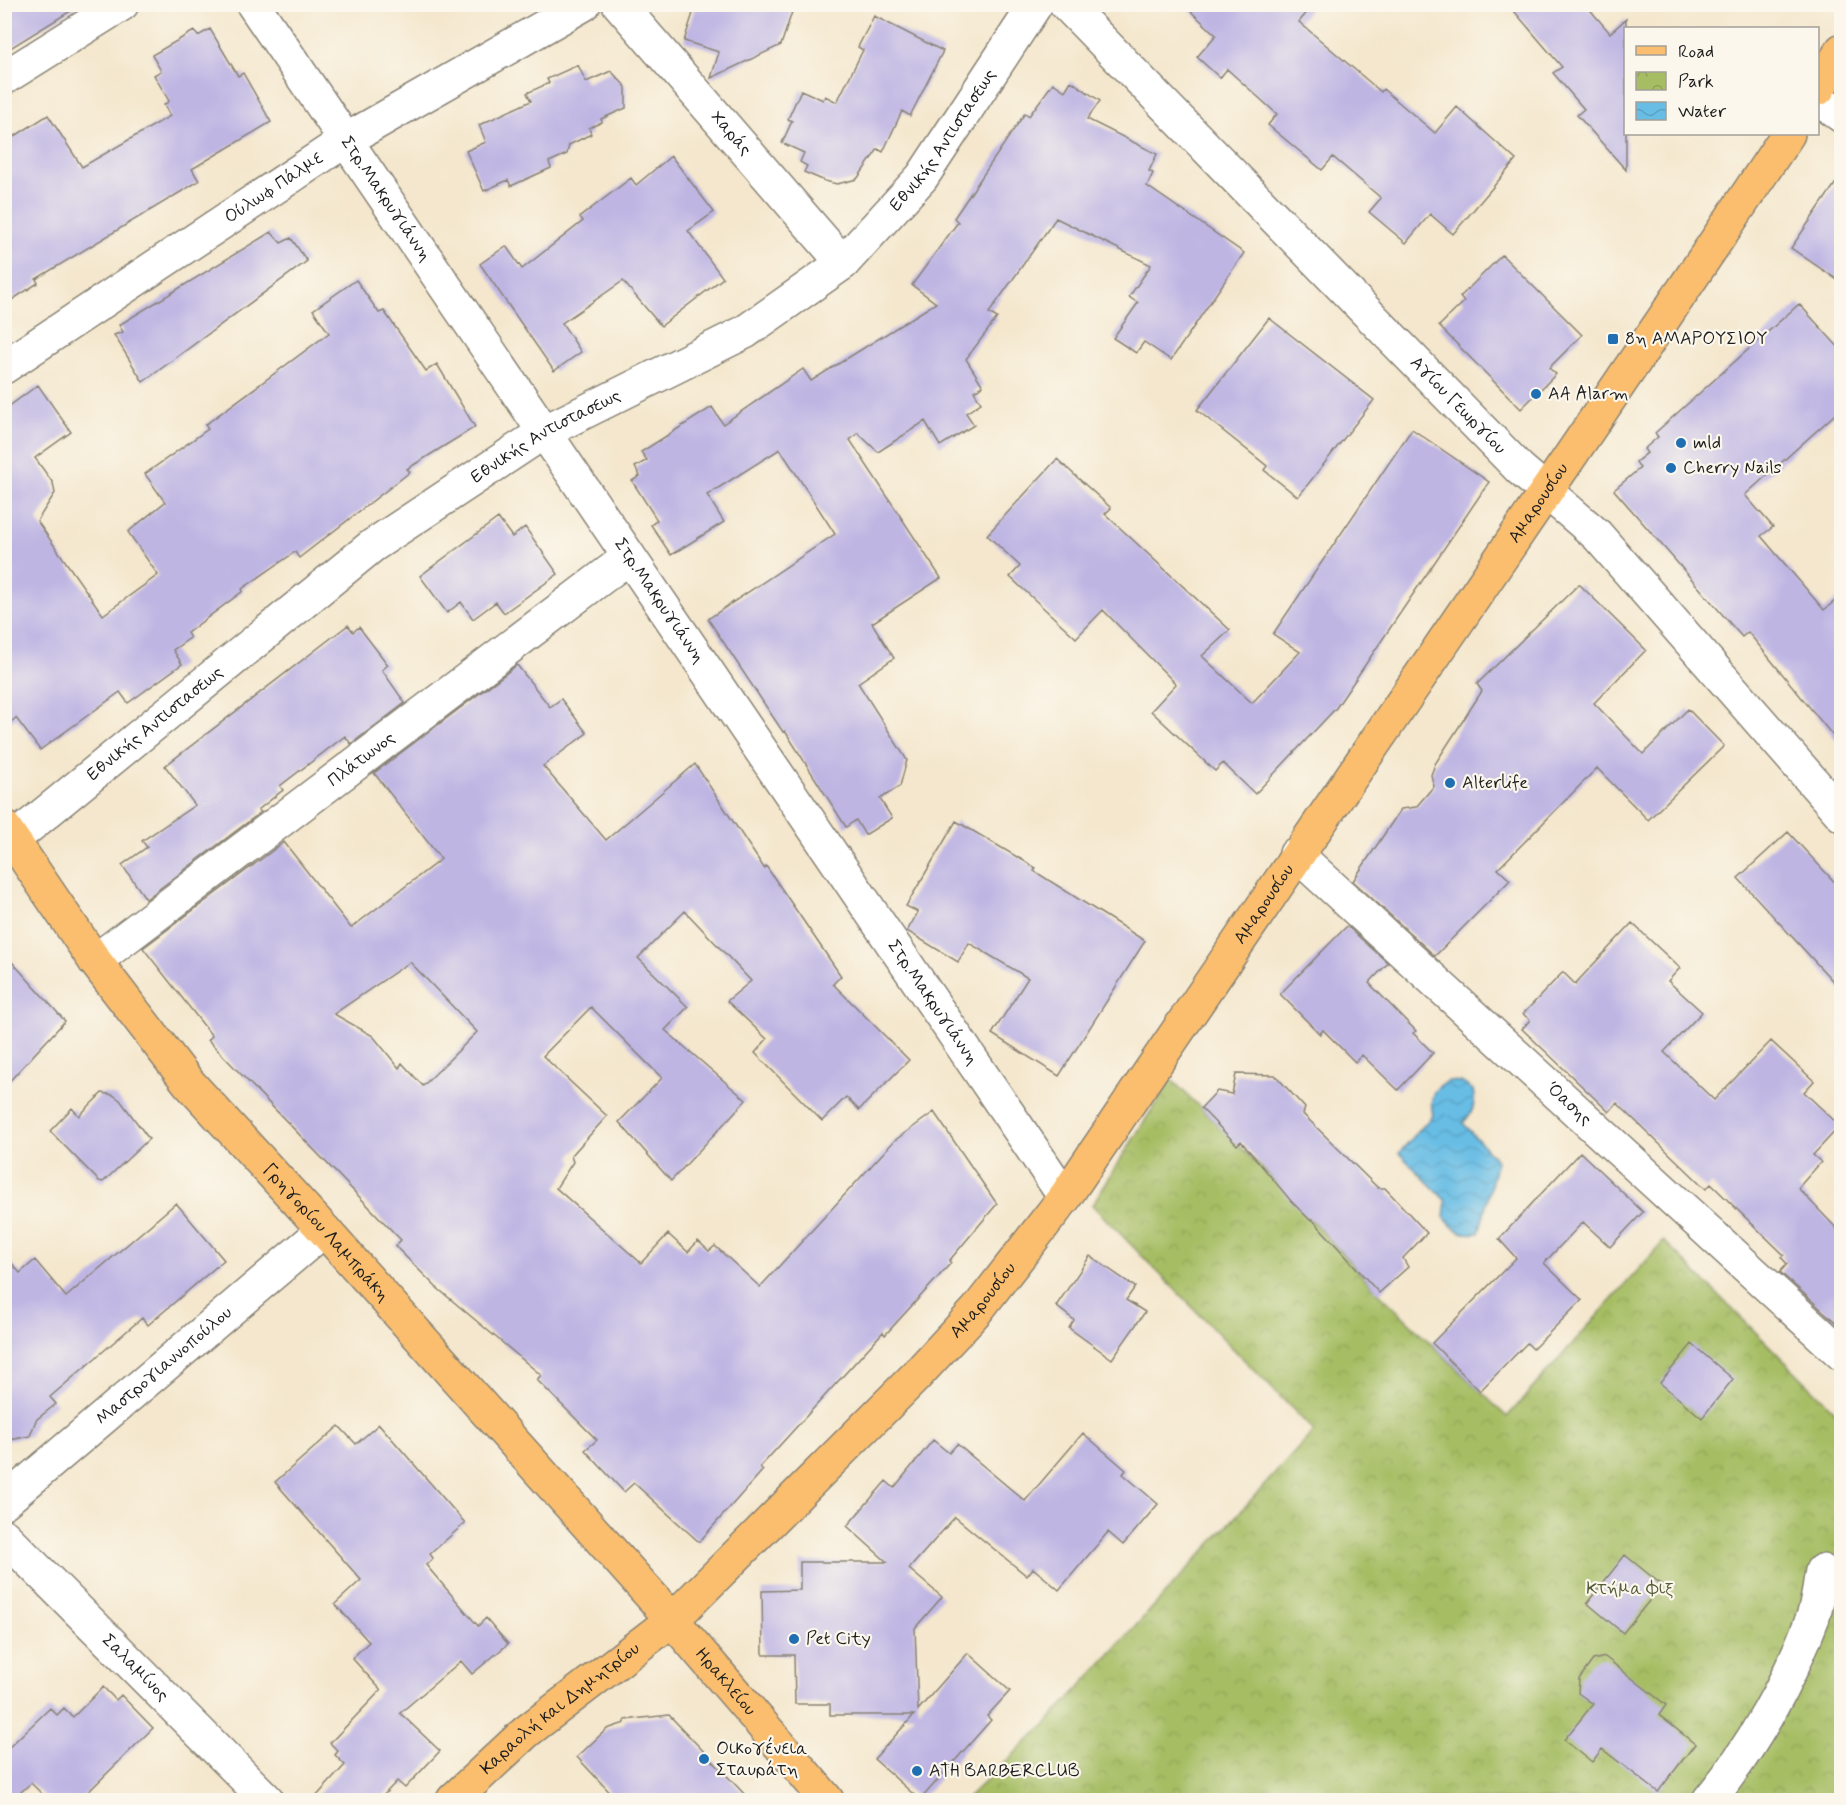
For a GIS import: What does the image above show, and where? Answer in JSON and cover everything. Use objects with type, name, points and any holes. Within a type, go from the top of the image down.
[{"type":"main road","points":[[1819,87],[1842,50]]},
{"type":"main road","name":"Αμαρουσίου","points":[[672,1620],[914,1378],[977,1310],[1065,1197],[1296,854],[1549,491],[1787,135]]},
{"type":"main road","name":"Γρηγορίου Λαμπράκη","points":[[7,838],[95,961],[188,1082],[324,1230],[672,1620]]},
{"type":"main road","name":"Καραολή και Δημητρίου","points":[[453,1800],[526,1732],[672,1620]]},
{"type":"main road","name":"Ηρακλείου","points":[[672,1620],[827,1800]]},
{"type":"street","points":[[4,78],[122,4]]},
{"type":"street","name":"Στρ.Μακρυγιάννη","points":[[253,4],[1065,1197]]},
{"type":"street","name":"Ούλωφ Πάλμε","points":[[4,367],[345,141],[584,4]]},
{"type":"street","name":"Χαράς","points":[[619,4],[843,263]]},
{"type":"street","name":"Εθνικής Αντιστασεως","points":[[7,838],[372,546],[544,432],[744,332],[843,263],[922,177],[1036,4]]},
{"type":"street","name":"Αγίου Γεωργίου","points":[[1066,4],[1520,469],[1549,491],[1597,535],[1842,815]]},
{"type":"street","points":[[1819,100],[1842,116]]},
{"type":"street","name":"Πλάτωνος","points":[[95,961],[629,557]]},
{"type":"street","name":"Όασης","points":[[1296,854],[1842,1354]]},
{"type":"street","name":"Μαστρογιαννοπούλου","points":[[4,1502],[324,1230]]},
{"type":"street","name":"Σαλαμίνος","points":[[4,1536],[267,1800]]},
{"type":"street","points":[[1710,1800],[1732,1772],[1784,1683],[1814,1615],[1822,1571]]},
{"type":"green space","name":"Κτήμα Φιξ","points":[[1171,1079],[1275,1181],[1379,1293],[1507,1417],[1664,1241],[1841,1417],[1841,1800],[965,1800],[1047,1723],[1314,1431],[1092,1205]]},
{"type":"water","points":[[1449,1081],[1461,1082],[1473,1090],[1473,1108],[1463,1123],[1497,1161],[1479,1233],[1463,1233],[1452,1226],[1444,1217],[1446,1201],[1399,1153],[1433,1115],[1431,1104],[1435,1090]]},
{"type":"building","points":[[4,4],[82,4],[4,52]]},
{"type":"building","points":[[696,4],[771,4],[792,12],[781,45],[711,78],[719,52],[684,41]]},
{"type":"building","points":[[1183,4],[1314,4],[1299,22],[1381,92],[1383,89],[1435,133],[1457,107],[1516,160],[1453,234],[1430,214],[1406,243],[1369,212],[1381,198],[1333,157],[1322,170],[1268,125],[1277,114],[1227,69],[1220,78],[1197,57],[1216,35]]},
{"type":"building","points":[[1508,4],[1585,4],[1610,33],[1626,19],[1626,27],[1624,27],[1624,135],[1626,135],[1626,170],[1577,115],[1584,109],[1553,73],[1562,67]]},
{"type":"building","points":[[874,16],[943,51],[910,116],[902,111],[883,152],[878,149],[857,179],[837,184],[825,181],[804,172],[807,166],[800,162],[804,153],[782,143],[792,121],[788,119],[801,90],[823,100],[825,96],[837,102],[863,50],[858,47]]},
{"type":"building","points":[[210,29],[238,76],[243,73],[271,122],[192,169],[199,181],[36,279],[38,283],[4,305],[4,143],[48,115],[82,167],[170,116],[164,105],[169,101],[154,75],[161,71],[152,55],[194,31],[198,36]]},
{"type":"building","points":[[578,65],[586,82],[611,71],[626,87],[626,108],[601,119],[602,122],[589,128],[591,134],[569,145],[567,154],[549,162],[551,168],[511,186],[508,180],[484,191],[466,151],[486,142],[479,125],[531,101],[527,93],[549,83],[547,79]]},
{"type":"building","points":[[1071,81],[1100,101],[1087,119],[1157,154],[1149,171],[1153,173],[1147,186],[1244,253],[1171,360],[1144,342],[1136,353],[1113,338],[1138,303],[1129,297],[1151,265],[1056,218],[989,313],[997,318],[966,359],[983,386],[974,391],[981,403],[966,413],[974,425],[940,446],[925,421],[878,452],[858,433],[850,440],[941,578],[872,623],[894,658],[858,683],[907,760],[900,786],[880,799],[892,818],[865,835],[856,820],[846,827],[785,731],[783,732],[708,619],[835,534],[780,449],[707,495],[724,522],[671,555],[651,525],[657,520],[632,481],[640,476],[635,467],[647,460],[641,452],[712,407],[723,424],[803,369],[811,381],[936,303],[912,285],[958,222],[954,218],[1025,113],[1029,116],[1053,83],[1065,91]]},
{"type":"building","points":[[671,156],[714,212],[688,231],[723,278],[661,326],[623,281],[562,323],[581,352],[554,371],[480,264],[506,246],[522,269],[583,221],[580,217],[631,178],[636,185]]},
{"type":"building","points":[[1842,174],[1842,283],[1791,248]]},
{"type":"building","points":[[271,232],[281,243],[291,238],[307,261],[143,382],[114,335],[123,332],[119,325]]},
{"type":"building","points":[[1502,255],[1582,335],[1549,368],[1556,374],[1521,409],[1439,326],[1464,302],[1460,297]]},
{"type":"building","points":[[356,280],[379,313],[384,311],[426,371],[437,364],[475,427],[407,469],[410,472],[299,558],[295,552],[242,589],[243,591],[187,633],[190,638],[173,650],[182,664],[128,703],[120,692],[40,750],[16,718],[4,727],[4,410],[38,385],[71,432],[35,458],[53,483],[55,493],[37,521],[103,615],[158,575],[128,532],[165,502],[145,474],[208,429],[205,425],[329,333],[313,310]]},
{"type":"building","points":[[1799,304],[1842,351],[1842,408],[1745,495],[1773,527],[1761,536],[1824,610],[1842,595],[1842,747],[1748,632],[1742,637],[1614,490],[1640,468],[1636,462],[1647,453],[1644,449],[1658,437],[1655,433]]},
{"type":"building","points":[[1269,318],[1374,400],[1298,497],[1264,470],[1267,466],[1197,410]]},
{"type":"building","points":[[1412,429],[1489,482],[1336,708],[1255,794],[1223,763],[1215,771],[1151,711],[1176,684],[1103,610],[1076,638],[1010,577],[1020,566],[987,535],[1057,459],[1111,508],[1105,514],[1230,630],[1202,656],[1252,703],[1300,652],[1273,634]]},
{"type":"building","points":[[498,518],[512,537],[525,527],[558,574],[504,613],[496,602],[473,619],[461,602],[447,613],[420,576]]},
{"type":"building","points":[[1579,584],[1646,650],[1594,703],[1643,754],[1688,709],[1724,746],[1648,820],[1597,768],[1498,869],[1510,880],[1435,956],[1353,881],[1401,809],[1416,807],[1434,786],[1431,775],[1435,764],[1482,691],[1477,684]]},
{"type":"building","points":[[348,625],[353,632],[359,627],[388,665],[382,670],[405,703],[351,744],[345,736],[280,786],[283,790],[258,810],[261,812],[146,899],[122,865],[147,847],[142,841],[195,805],[165,766]]},
{"type":"building","points":[[517,665],[550,707],[561,699],[587,733],[543,766],[606,840],[695,764],[764,868],[766,866],[841,976],[833,984],[909,1060],[859,1110],[846,1097],[822,1121],[755,1053],[767,1039],[727,1001],[751,981],[685,911],[638,958],[688,1007],[665,1030],[746,1100],[671,1181],[619,1122],[662,1078],[591,1007],[543,1056],[607,1116],[571,1156],[573,1162],[556,1188],[641,1263],[668,1234],[688,1252],[698,1241],[709,1251],[715,1246],[760,1287],[894,1141],[934,1112],[997,1204],[949,1261],[951,1263],[885,1335],[883,1332],[760,1467],[763,1470],[699,1542],[634,1483],[624,1492],[585,1450],[597,1440],[537,1380],[541,1375],[436,1287],[395,1246],[401,1240],[208,1040],[212,1036],[143,948],[284,842],[351,928],[441,859],[374,773]],"holes":[[[410,962],[477,1032],[423,1086],[402,1063],[399,1068],[373,1036],[334,1014]]]},
{"type":"building","points":[[956,821],[1036,868],[1034,871],[1145,941],[1059,1076],[992,1034],[1028,978],[969,943],[958,962],[907,931],[918,912],[906,906]]},
{"type":"building","points":[[1788,832],[1842,890],[1842,991],[1738,878]]},
{"type":"building","points":[[1632,923],[1680,968],[1668,981],[1702,1012],[1664,1052],[1714,1100],[1771,1041],[1814,1081],[1804,1092],[1840,1126],[1813,1155],[1821,1162],[1798,1188],[1842,1234],[1842,1328],[1780,1272],[1787,1264],[1781,1257],[1784,1255],[1711,1184],[1706,1189],[1617,1103],[1609,1112],[1522,1029],[1530,1020],[1523,1014],[1563,972],[1575,984]]},
{"type":"building","points":[[1347,926],[1388,963],[1369,983],[1416,1031],[1413,1033],[1433,1053],[1398,1090],[1362,1055],[1355,1062],[1323,1030],[1320,1034],[1280,994]]},
{"type":"building","points":[[4,953],[65,1021],[4,1087]]},
{"type":"building","points":[[1236,1074],[1275,1075],[1305,1108],[1303,1114],[1378,1188],[1385,1188],[1427,1233],[1403,1258],[1408,1267],[1379,1293],[1312,1219],[1310,1220],[1291,1201],[1241,1141],[1237,1145],[1201,1108],[1217,1091],[1232,1094]]},
{"type":"building","points":[[102,1093],[113,1095],[120,1100],[149,1139],[103,1182],[99,1181],[50,1131],[72,1108],[79,1116]]},
{"type":"building","points":[[1580,1152],[1643,1212],[1610,1247],[1583,1222],[1544,1263],[1582,1300],[1533,1349],[1527,1343],[1480,1391],[1432,1343],[1516,1258],[1499,1239]]},
{"type":"building","points":[[176,1203],[224,1260],[148,1325],[142,1318],[50,1397],[56,1404],[36,1420],[30,1436],[4,1441],[4,1254],[20,1273],[35,1260],[66,1297]]},
{"type":"building","points":[[1090,1256],[1135,1287],[1126,1300],[1145,1312],[1112,1359],[1069,1328],[1074,1320],[1056,1306]]},
{"type":"building","points":[[1692,1344],[1733,1379],[1702,1418],[1660,1383]]},
{"type":"building","points":[[379,1424],[465,1523],[430,1554],[433,1558],[426,1565],[478,1626],[486,1618],[508,1644],[472,1674],[461,1661],[400,1713],[440,1751],[405,1788],[397,1781],[379,1800],[313,1800],[345,1765],[335,1755],[338,1751],[330,1743],[381,1690],[352,1658],[369,1642],[335,1604],[361,1580],[275,1482],[339,1426],[356,1444]]},
{"type":"building","points":[[1083,1433],[1126,1470],[1123,1474],[1158,1504],[1123,1545],[1108,1532],[1059,1590],[1033,1568],[1027,1576],[955,1517],[909,1569],[942,1597],[915,1628],[918,1710],[968,1653],[1010,1691],[987,1716],[991,1720],[920,1800],[874,1759],[914,1715],[830,1715],[830,1704],[795,1704],[794,1655],[763,1655],[762,1591],[800,1590],[800,1562],[887,1562],[847,1526],[886,1481],[894,1488],[933,1440],[949,1453],[957,1444],[1025,1501]]},
{"type":"building","points":[[1625,1555],[1662,1585],[1623,1633],[1587,1603]]},
{"type":"building","points":[[1605,1657],[1666,1705],[1659,1715],[1695,1744],[1658,1792],[1602,1749],[1592,1762],[1564,1740],[1593,1704],[1578,1693],[1579,1679],[1593,1660]]},
{"type":"building","points":[[103,1687],[116,1700],[121,1695],[153,1728],[80,1800],[48,1800],[31,1783],[12,1800],[4,1800],[4,1752],[50,1708],[57,1715],[64,1708],[73,1717]]},
{"type":"building","points":[[669,1715],[750,1800],[617,1800],[577,1757],[607,1729],[625,1723],[625,1720]]},
{"type":"place","name":"8η ΑΜΑΡΟΥΣΙΟΥ","points":[[1613,339]]},
{"type":"place","name":"AA Alarm","points":[[1536,394]]},
{"type":"place","name":"mld","points":[[1681,443]]},
{"type":"place","name":"Cherry Nails","points":[[1671,468]]},
{"type":"place","name":"Alterlife","points":[[1450,783]]},
{"type":"place","name":"Pet City","points":[[794,1639]]},
{"type":"place","name":"Οικογένεια Σταυράτη","points":[[704,1759]]},
{"type":"place","name":"ATH BARBERCLUB","points":[[917,1771]]}]
